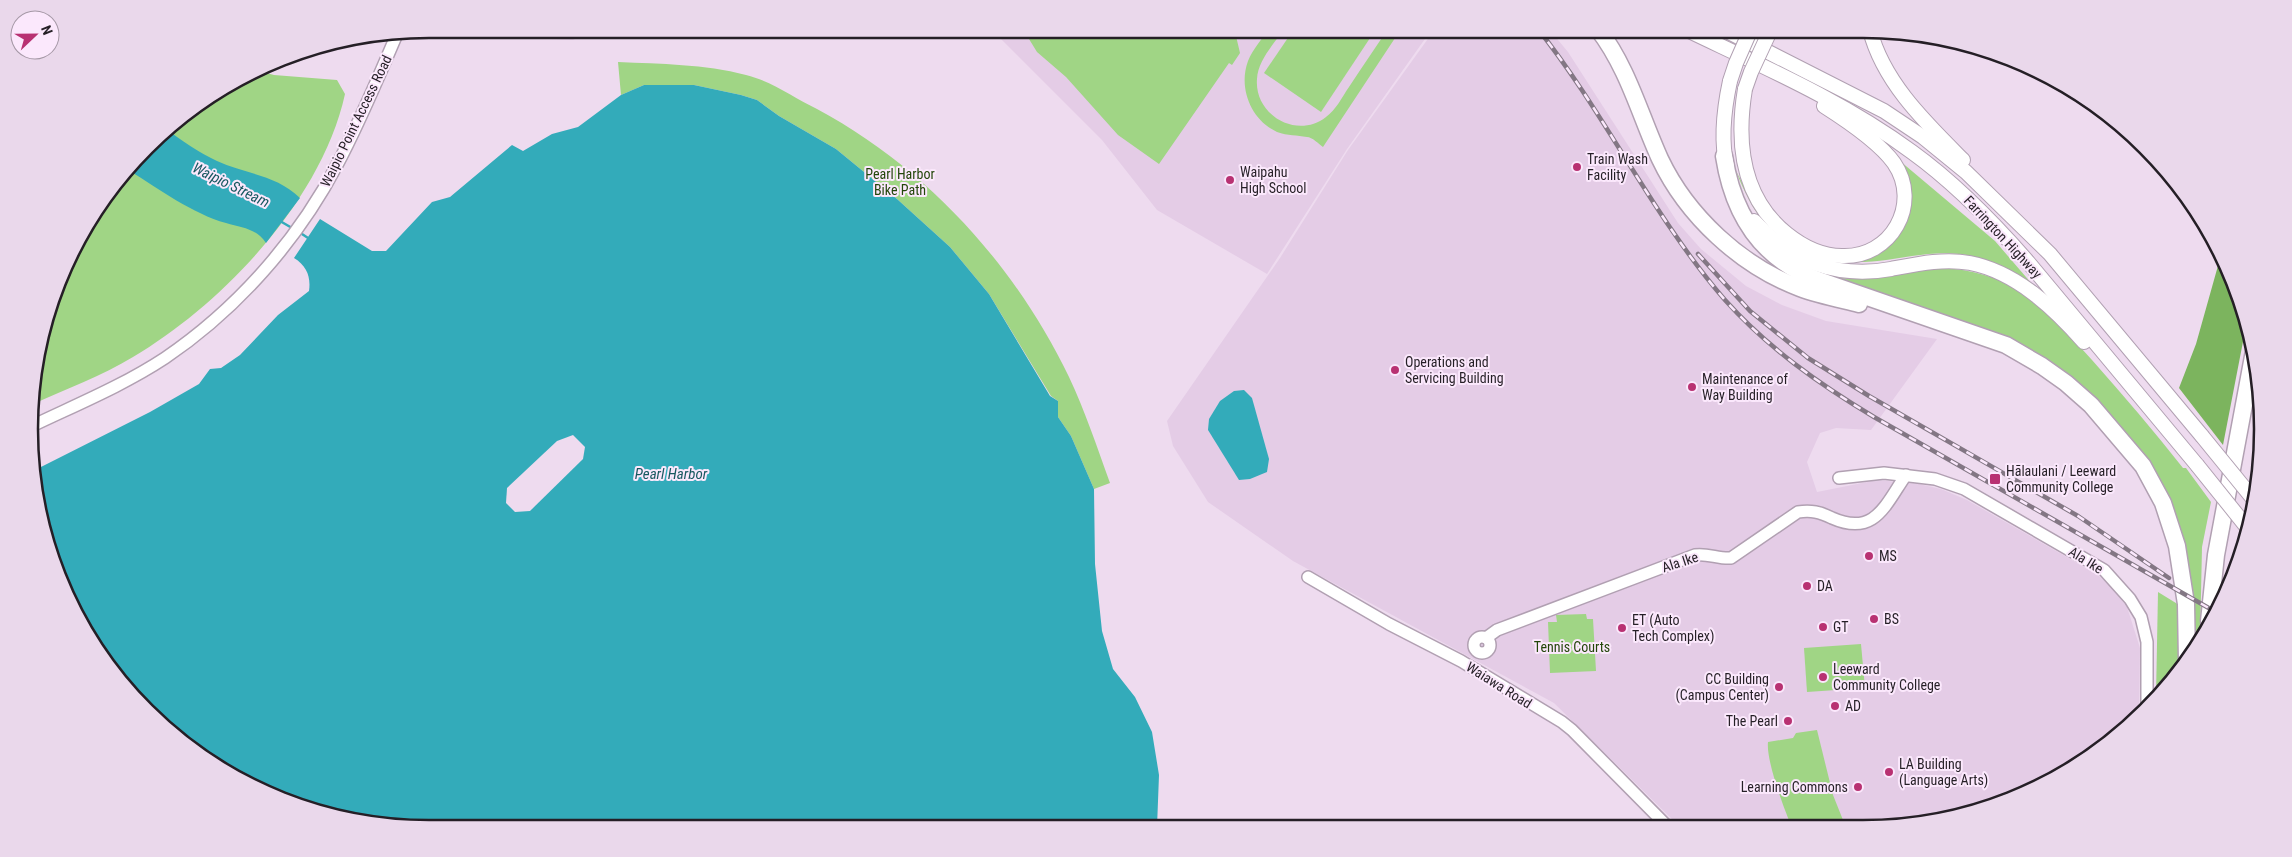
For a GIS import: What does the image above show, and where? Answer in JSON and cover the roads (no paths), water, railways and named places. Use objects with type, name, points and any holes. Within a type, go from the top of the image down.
[{"type":"highway","points":[[1604,38],[1625,72],[1661,160],[1672,181],[1704,223],[1738,252],[1759,267],[1799,287],[1974,333]]},
{"type":"highway","points":[[1724,156],[1730,184],[1744,220],[1770,251],[1794,270],[2006,345],[2042,366],[2066,383],[2091,405],[2152,479],[2163,503],[2177,546],[2186,604],[2187,649]]},
{"type":"highway","points":[[2211,606],[2216,555],[2250,372]]},
{"type":"highway","points":[[2216,555],[2253,393]]},
{"type":"main road","name":"Farrington Highway","points":[[1704,38],[1861,117],[1912,152],[1947,180],[2002,232],[2243,522]]},
{"type":"main road","name":"Farrington Highway","points":[[1741,38],[1884,111],[1923,138],[1966,172],[2050,254],[2249,494]]},
{"type":"main road","points":[[1747,38],[1730,81],[1724,121],[1724,156],[1736,193],[1753,220],[1780,246],[1806,261],[1850,272],[1956,261],[1990,269],[2018,282],[2076,333],[2183,448]]},
{"type":"main road","points":[[1760,65],[1826,107],[1875,144],[1892,160],[1900,174],[1906,196],[1902,217],[1890,235],[1874,248],[1853,256],[1842,256],[1818,252],[1804,246],[1771,219],[1753,192],[1744,167],[1741,134],[1745,89],[1766,38]]},
{"type":"main road","points":[[1873,38],[1882,62],[1902,92],[1956,153],[1999,194],[2050,254]]},
{"type":"street","name":"Waipio Point Access Road","points":[[38,423],[110,390],[165,358],[223,311],[284,247],[314,204],[337,165],[395,39]]},
{"type":"street","name":"Ala Ike","points":[[1839,478],[1884,473],[1935,479],[1964,489],[2088,560],[2116,581],[2130,599],[2140,617],[2147,642],[2147,697]]},
{"type":"street","name":"Ala Ike","points":[[1486,638],[1498,630],[1695,555],[1709,554],[1724,559],[1731,558],[1798,512],[1808,510],[1844,523],[1863,524],[1879,514],[1906,475]]},
{"type":"street","name":"Waiawa Road","points":[[1308,577],[1389,624],[1461,661],[1562,722],[1661,820]]},
{"type":"water","name":"Pearl Harbor","points":[[644,85],[694,85],[757,100],[779,116],[836,149],[897,199],[950,247],[989,294],[1050,396],[1058,401],[1058,417],[1071,436],[1094,489],[1095,564],[1102,631],[1113,669],[1135,697],[1152,732],[1159,775],[1157,820],[428,820],[377,816],[352,812],[303,799],[279,790],[233,767],[190,739],[152,705],[118,667],[90,624],[67,578],[51,530],[40,468],[150,412],[199,384],[210,369],[221,368],[240,355],[278,315],[309,291],[307,272],[294,258],[320,219],[372,251],[386,251],[432,202],[450,197],[512,145],[523,151],[552,134],[578,127],[621,95]]},
{"type":"water","points":[[173,134],[210,158],[281,184],[300,198],[266,243],[253,231],[201,214],[133,173],[152,152]]},
{"type":"water","points":[[1244,390],[1252,398],[1269,459],[1267,472],[1250,479],[1239,480],[1208,430],[1209,419],[1220,401],[1234,391]]},
{"type":"waterway","name":"Waipio Stream","points":[[280,221],[292,228]]},
{"type":"waterway","name":"Waipio Stream","points":[[299,232],[308,238]]},
{"type":"railway","points":[[1545,38],[1586,96],[1675,235],[1725,300],[1759,334],[1814,378],[1874,417],[2210,609]]},
{"type":"railway","points":[[1698,254],[1750,311],[1808,358],[1869,396],[2078,516],[2169,578]]},
{"type":"place","name":"Train Wash Facility","points":[[1577,167]]},
{"type":"place","name":"Waipahu High School","points":[[1230,180]]},
{"type":"place","name":"Operations and Servicing Building","points":[[1395,370]]},
{"type":"place","name":"Maintenance of Way Building","points":[[1692,387]]},
{"type":"place","name":"Hālaulani / Leeward Community College","points":[[1995,479]]},
{"type":"place","name":"MS","points":[[1869,556]]},
{"type":"place","name":"DA","points":[[1807,586]]},
{"type":"place","name":"BS","points":[[1874,619]]},
{"type":"place","name":"GT","points":[[1823,627]]},
{"type":"place","name":"ET (Auto Tech Complex)","points":[[1622,628]]},
{"type":"place","name":"Leeward Community College","points":[[1823,677]]},
{"type":"place","name":"CC Building (Campus Center)","points":[[1779,687]]},
{"type":"place","name":"AD","points":[[1835,706]]},
{"type":"place","name":"The Pearl","points":[[1788,721]]},
{"type":"place","name":"LA Building (Language Arts)","points":[[1889,772]]},
{"type":"place","name":"Learning Commons","points":[[1858,787]]},
{"type":"park label","name":"Pearl Harbor Bike Path","points":[[900,182]]},
{"type":"park label","name":"Tennis Courts","points":[[1572,647]]}]
